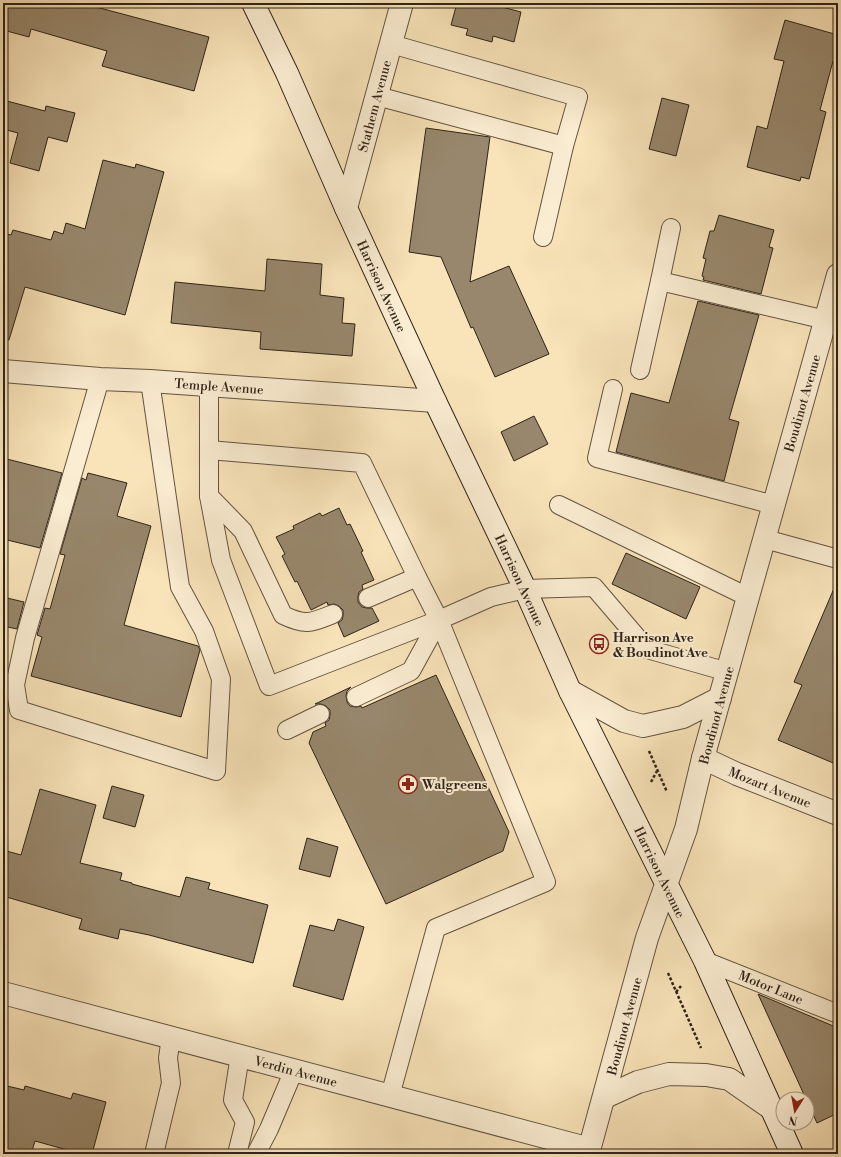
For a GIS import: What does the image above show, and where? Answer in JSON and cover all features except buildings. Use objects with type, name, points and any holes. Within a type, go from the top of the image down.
[{"type":"street","name":"Harrison Avenue","points":[[252,3],[287,73],[346,208],[435,402],[525,589],[570,691],[667,883],[792,1154]]},
{"type":"street","name":"Stathem Avenue","points":[[346,208],[402,3]]},
{"type":"street","name":"Boudinot Avenue","points":[[589,1151],[605,1097],[647,938],[686,829],[703,758],[838,275]]},
{"type":"street","name":"Temple Avenue","points":[[3,371],[435,402]]},
{"type":"street","points":[[570,691],[624,721],[643,726],[682,717],[720,698]]},
{"type":"street","name":"Mozart Avenue","points":[[703,758],[737,774],[838,814]]},
{"type":"street","name":"Verdin Avenue","points":[[3,993],[240,1055],[589,1151]]},
{"type":"street","points":[[605,1097],[638,1082],[669,1074],[706,1075],[729,1079],[772,1109]]},
{"type":"lane","points":[[391,44],[578,97],[564,146],[543,237]]},
{"type":"lane","points":[[377,96],[564,146]]},
{"type":"lane","points":[[640,370],[671,228]]},
{"type":"lane","points":[[660,281],[826,320]]},
{"type":"lane","points":[[100,379],[25,638],[15,685],[19,710],[216,771],[221,679],[204,631],[180,587],[150,381]]},
{"type":"lane","points":[[209,386],[209,496],[221,560],[269,686],[439,620],[491,597],[525,589],[594,588],[647,649],[728,672]]},
{"type":"lane","points":[[613,389],[597,458],[774,505]]},
{"type":"lane","points":[[209,450],[362,463],[439,620],[546,882],[436,928],[390,1096]]},
{"type":"lane","points":[[209,496],[243,531],[283,615],[297,622],[313,622],[333,614]]},
{"type":"lane","points":[[559,505],[748,597]]},
{"type":"lane","points":[[764,539],[838,558]]},
{"type":"lane","points":[[368,598],[417,577]]},
{"type":"lane","points":[[356,698],[411,671],[439,620]]},
{"type":"lane","points":[[287,730],[320,714]]},
{"type":"lane","name":"Motor Lane","points":[[704,961],[838,1014]]},
{"type":"lane","points":[[154,1154],[171,1083],[168,1058],[171,1037]]},
{"type":"lane","points":[[237,1154],[245,1122],[233,1100],[240,1055]]},
{"type":"lane","points":[[256,1154],[272,1123],[294,1070]]},
{"type":"path","points":[[646,745],[667,794]]},
{"type":"path","points":[[651,782],[657,771]]},
{"type":"path","points":[[668,973],[702,1052]]},
{"type":"path","points":[[676,992],[682,986]]},
{"type":"place","name":"Harrison Ave & Boudinot Ave","points":[[599,644]]},
{"type":"place","name":"Walgreens","points":[[408,784]]}]
